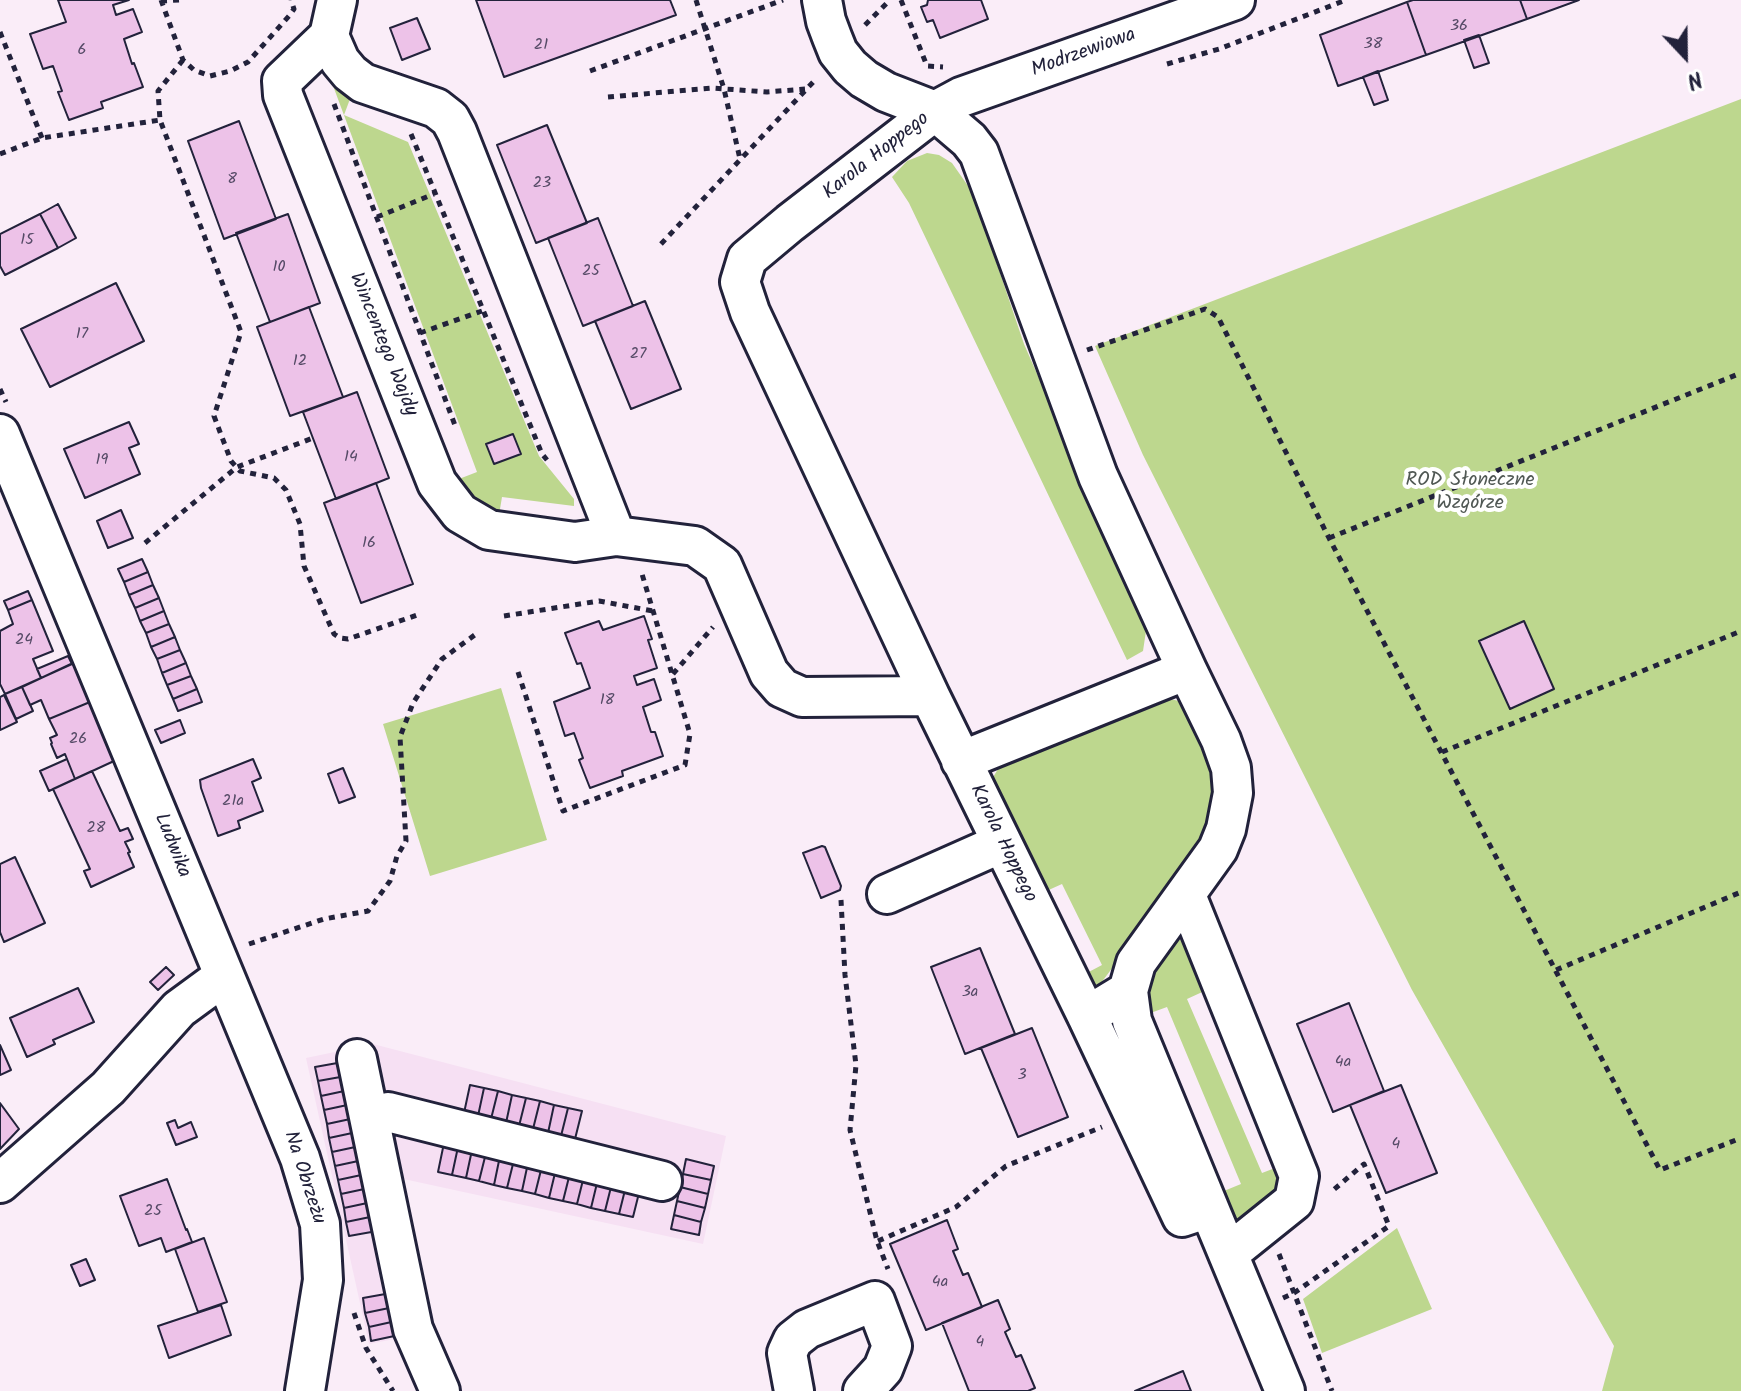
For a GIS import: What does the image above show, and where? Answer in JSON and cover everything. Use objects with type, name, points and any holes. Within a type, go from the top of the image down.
[{"type":"street","points":[[822,0],[838,52],[850,67],[886,92],[935,111]]},
{"type":"street","name":"Modrzewiowa","points":[[935,111],[961,97],[1235,0]]},
{"type":"street","name":"Wincentego Wajdy","points":[[333,18],[340,61],[350,73],[363,83],[436,108],[450,119],[624,537]]},
{"type":"street","name":"Wincentego Wajdy","points":[[333,18],[282,81],[283,95],[437,483],[460,513],[489,530],[575,542],[624,537],[695,546],[722,565],[769,673],[782,688],[802,697],[930,696]]},
{"type":"street","name":"Karola Hoppego","points":[[930,696],[750,312],[740,282],[747,259],[935,111],[969,140],[979,153],[1098,476],[1221,740],[1231,768],[1233,793],[1226,829],[1218,849],[1136,963],[1128,991]]},
{"type":"street","name":"Ludwika","points":[[0,434],[224,976]]},
{"type":"street","name":"Karola Hoppego","points":[[1187,670],[961,761],[1182,1217],[1209,1208]]},
{"type":"street","points":[[930,696],[961,761]]},
{"type":"street","points":[[887,894],[1002,843]]},
{"type":"street","points":[[1186,895],[1299,1176],[1294,1201],[1228,1254]]},
{"type":"street","points":[[0,1183],[108,1088],[179,1009],[224,976]]},
{"type":"street","name":"Na Obrzeżu","points":[[224,976],[300,1158],[320,1224],[323,1280],[305,1391]]},
{"type":"street","points":[[1087,1016],[1128,991],[1132,1021],[1285,1391]]},
{"type":"street","points":[[357,1059],[413,1329],[440,1391]]},
{"type":"street","points":[[369,1117],[388,1112],[662,1181]]},
{"type":"street","points":[[794,1391],[787,1353],[793,1340],[882,1285],[892,1346],[883,1369],[863,1391]]},
{"type":"path","points":[[179,0],[161,1],[183,60],[194,70],[210,76],[248,62],[294,9],[291,0]]},
{"type":"path","points":[[696,0],[724,89],[740,160]]},
{"type":"path","points":[[590,71],[783,0]]},
{"type":"path","points":[[901,0],[927,66],[952,67]]},
{"type":"path","points":[[0,32],[42,138]]},
{"type":"path","points":[[183,60],[158,91],[160,120],[241,332],[214,416],[231,461],[240,471],[274,478],[286,490],[300,524],[304,566],[334,634],[348,639],[417,615]]},
{"type":"path","points":[[608,97],[712,88],[767,92],[806,89],[661,244]]},
{"type":"path","points":[[421,103],[410,136],[542,454],[551,465]]},
{"type":"path","points":[[0,154],[42,138],[160,120]]},
{"type":"path","points":[[377,217],[434,194]]},
{"type":"path","points":[[1056,361],[1205,309],[1218,317],[1329,538],[1660,1170],[1741,1138]]},
{"type":"path","points":[[420,333],[482,311]]},
{"type":"path","points":[[1329,538],[1741,373]]},
{"type":"path","points":[[145,543],[237,467],[313,438]]},
{"type":"path","points":[[518,672],[563,811],[685,765],[690,734],[654,611],[624,537]]},
{"type":"path","points":[[673,674],[736,598]]},
{"type":"path","points":[[504,616],[599,601],[654,611]]},
{"type":"path","points":[[1442,752],[1741,631]]},
{"type":"path","points":[[249,944],[324,919],[368,911],[390,881],[397,856],[406,841],[400,737],[413,703],[442,659],[476,634]]},
{"type":"path","points":[[1556,970],[1741,892]]},
{"type":"path","points":[[841,900],[845,975],[856,1065],[850,1130],[877,1241],[882,1285]]},
{"type":"path","points":[[877,1241],[956,1207],[1006,1166],[1114,1122]]},
{"type":"path","points":[[1251,1310],[1294,1293],[1389,1226],[1364,1164],[1330,1192]]},
{"type":"path","points":[[1279,1253],[1332,1391]]},
{"type":"path","points":[[351,1306],[366,1348],[393,1391]]},
{"type":"shaded area","points":[[373,1044],[726,1136],[703,1244],[399,1178],[430,1332],[369,1344],[306,1058]]},
{"type":"green space","points":[[332,83],[353,91],[344,115],[408,142],[539,456],[574,499],[574,506],[502,497],[498,521],[446,484],[477,472]]},
{"type":"green space","name":"ROD Słoneczne Wzgórze","points":[[1741,99],[1741,1391],[1602,1391],[1614,1346],[1412,990],[1143,455],[1095,346]]},
{"type":"green space","points":[[927,153],[939,155],[952,163],[973,193],[1024,344],[1146,631],[1143,651],[1127,660],[909,203],[892,177],[907,161]]},
{"type":"green space","points":[[501,688],[547,840],[430,876],[383,724]]},
{"type":"green space","points":[[1166,698],[1179,701],[1189,710],[1214,765],[1217,790],[1202,848],[1101,983],[1094,986],[1083,975],[1102,965],[1062,884],[1042,893],[993,790],[992,779],[1006,762]]},
{"type":"green space","points":[[1173,938],[1190,943],[1211,988],[1187,999],[1262,1173],[1283,1165],[1287,1184],[1238,1225],[1230,1219],[1219,1193],[1241,1184],[1167,1007],[1145,1015],[1145,976]]},
{"type":"green space","points":[[1397,1228],[1432,1309],[1322,1353],[1303,1299]]},
{"type":"building","points":[[58,0],[129,0],[113,5],[116,15],[133,9],[142,32],[124,39],[143,87],[101,102],[103,108],[69,120],[58,92],[62,91],[53,66],[43,69],[30,34],[66,22]]},
{"type":"building","points":[[476,0],[670,0],[676,15],[504,77]]},
{"type":"building","points":[[928,0],[981,0],[988,19],[940,38],[933,20],[927,22],[921,7],[927,5]]},
{"type":"building","points":[[1520,0],[1527,19],[1426,55],[1407,2]]},
{"type":"building","points":[[1520,0],[1579,0],[1527,19]]},
{"type":"building","points":[[1407,2],[1426,55],[1338,86],[1320,35]]},
{"type":"building","points":[[417,18],[430,49],[402,60],[390,28]]},
{"type":"building","points":[[1479,35],[1489,63],[1474,68],[1464,40]]},
{"type":"building","points":[[1378,71],[1388,100],[1374,105],[1363,77]]},
{"type":"building","points":[[239,121],[276,219],[224,239],[188,141]]},
{"type":"building","points":[[547,125],[587,223],[536,243],[497,145]]},
{"type":"building","points":[[58,204],[76,238],[58,248],[40,214]]},
{"type":"building","points":[[40,214],[58,248],[5,275],[0,266],[0,234]]},
{"type":"building","points":[[288,214],[320,303],[270,322],[236,233]]},
{"type":"building","points":[[598,218],[633,306],[583,326],[548,238]]},
{"type":"building","points":[[116,283],[144,341],[50,387],[21,329]]},
{"type":"building","points":[[645,301],[681,389],[631,409],[595,321]]},
{"type":"building","points":[[309,307],[343,397],[290,416],[257,327]]},
{"type":"building","points":[[357,392],[389,478],[336,499],[303,412]]},
{"type":"building","points":[[129,422],[139,444],[129,448],[140,474],[85,498],[64,449]]},
{"type":"building","points":[[513,434],[521,454],[494,464],[486,444]]},
{"type":"building","points":[[376,483],[413,584],[361,603],[324,503]]},
{"type":"building","points":[[121,510],[133,538],[108,548],[97,521]]},
{"type":"building","points":[[142,559],[148,572],[124,582],[118,569]]},
{"type":"building","points":[[148,572],[153,585],[129,595],[124,582]]},
{"type":"building","points":[[153,585],[159,598],[135,608],[129,595]]},
{"type":"building","points":[[28,591],[32,600],[8,610],[4,601]]},
{"type":"building","points":[[159,598],[164,611],[140,621],[135,608]]},
{"type":"building","points":[[32,600],[53,651],[33,659],[41,678],[5,694],[0,684],[0,631],[13,624],[8,610]]},
{"type":"building","points":[[164,611],[169,624],[146,633],[140,621]]},
{"type":"building","points":[[644,616],[657,668],[634,676],[637,685],[654,679],[661,700],[643,707],[663,756],[622,771],[623,776],[590,788],[579,760],[583,758],[574,733],[565,736],[554,702],[590,688],[565,633],[599,621],[603,630]]},
{"type":"building","points":[[1524,621],[1554,689],[1510,709],[1479,641]]},
{"type":"building","points":[[169,624],[175,637],[151,647],[146,633]]},
{"type":"building","points":[[175,637],[180,650],[157,659],[151,647]]},
{"type":"building","points":[[180,650],[186,663],[162,673],[157,659]]},
{"type":"building","points":[[68,656],[72,664],[41,678],[37,669]]},
{"type":"building","points":[[73,663],[90,702],[49,719],[41,700],[30,705],[22,687]]},
{"type":"building","points":[[186,663],[191,676],[167,685],[162,673]]},
{"type":"building","points":[[191,676],[197,689],[173,699],[167,685]]},
{"type":"building","points":[[22,687],[33,711],[16,719],[5,694]]},
{"type":"building","points":[[197,689],[202,702],[178,711],[173,699]]},
{"type":"building","points":[[4,695],[17,722],[0,730],[0,697]]},
{"type":"building","points":[[90,702],[114,761],[75,779],[65,754],[57,758],[50,738],[57,735],[49,719]]},
{"type":"building","points":[[180,720],[185,733],[161,743],[155,730]]},
{"type":"building","points":[[67,759],[75,779],[49,791],[40,771]]},
{"type":"building","points":[[253,759],[261,778],[252,782],[263,811],[238,821],[240,828],[218,836],[200,780]]},
{"type":"building","points":[[343,768],[355,797],[339,803],[328,774]]},
{"type":"building","points":[[92,771],[120,831],[128,828],[133,839],[125,842],[134,867],[91,887],[84,871],[90,869],[53,789]]},
{"type":"building","points":[[822,846],[841,886],[840,890],[821,898],[803,853]]},
{"type":"building","points":[[15,857],[45,923],[4,942],[0,932],[0,864]]},
{"type":"building","points":[[980,948],[1015,1034],[965,1054],[931,967]]},
{"type":"building","points":[[166,967],[174,975],[158,990],[150,982]]},
{"type":"building","points":[[78,988],[94,1022],[53,1040],[55,1044],[27,1057],[10,1018]]},
{"type":"building","points":[[1349,1003],[1384,1091],[1333,1112],[1297,1024]]},
{"type":"building","points":[[1032,1028],[1068,1117],[1018,1137],[981,1048]]},
{"type":"building","points":[[0,1045],[11,1070],[0,1075]]},
{"type":"building","points":[[343,1062],[346,1076],[318,1081],[315,1067]]},
{"type":"building","points":[[346,1076],[349,1090],[321,1096],[318,1081]]},
{"type":"building","points":[[470,1085],[484,1088],[478,1116],[464,1113]]},
{"type":"building","points":[[1401,1085],[1437,1173],[1386,1193],[1350,1105]]},
{"type":"building","points":[[484,1088],[498,1091],[491,1119],[478,1116]]},
{"type":"building","points":[[349,1090],[352,1104],[324,1110],[321,1096]]},
{"type":"building","points":[[498,1091],[512,1095],[506,1123],[491,1119]]},
{"type":"building","points":[[512,1095],[526,1098],[519,1126],[506,1123]]},
{"type":"building","points":[[526,1098],[540,1101],[533,1129],[519,1126]]},
{"type":"building","points":[[540,1101],[554,1105],[548,1133],[533,1129]]},
{"type":"building","points":[[0,1103],[19,1129],[0,1149]]},
{"type":"building","points":[[352,1104],[355,1118],[327,1124],[324,1110]]},
{"type":"building","points":[[554,1105],[568,1108],[561,1136],[548,1133]]},
{"type":"building","points":[[568,1108],[582,1111],[575,1139],[561,1136]]},
{"type":"building","points":[[355,1118],[357,1132],[329,1138],[327,1124]]},
{"type":"building","points":[[175,1120],[178,1128],[191,1122],[197,1137],[176,1145],[167,1123]]},
{"type":"building","points":[[357,1132],[360,1146],[332,1152],[329,1138]]},
{"type":"building","points":[[444,1143],[458,1147],[452,1175],[438,1172]]},
{"type":"building","points":[[360,1146],[363,1160],[335,1166],[332,1152]]},
{"type":"building","points":[[458,1147],[472,1150],[466,1178],[452,1175]]},
{"type":"building","points":[[472,1150],[486,1153],[479,1181],[466,1178]]},
{"type":"building","points":[[486,1153],[500,1156],[494,1185],[479,1181]]},
{"type":"building","points":[[500,1156],[514,1160],[507,1188],[494,1185]]},
{"type":"building","points":[[686,1159],[714,1166],[711,1180],[683,1174]]},
{"type":"building","points":[[363,1160],[366,1174],[338,1180],[335,1166]]},
{"type":"building","points":[[514,1160],[528,1163],[522,1191],[507,1188]]},
{"type":"building","points":[[528,1163],[542,1166],[535,1194],[522,1191]]},
{"type":"building","points":[[542,1166],[556,1169],[549,1198],[535,1194]]},
{"type":"building","points":[[556,1169],[570,1173],[563,1201],[549,1198]]},
{"type":"building","points":[[570,1173],[584,1176],[577,1204],[563,1201]]},
{"type":"building","points":[[366,1174],[369,1188],[341,1194],[338,1180]]},
{"type":"building","points":[[683,1174],[711,1180],[708,1194],[680,1187]]},
{"type":"building","points":[[584,1176],[598,1179],[591,1208],[577,1204]]},
{"type":"building","points":[[167,1179],[192,1242],[166,1252],[161,1238],[139,1246],[120,1196]]},
{"type":"building","points":[[598,1179],[612,1183],[605,1211],[591,1208]]},
{"type":"building","points":[[612,1183],[626,1186],[619,1214],[605,1211]]},
{"type":"building","points":[[626,1186],[640,1189],[633,1217],[619,1214]]},
{"type":"building","points":[[680,1187],[708,1194],[705,1208],[677,1201]]},
{"type":"building","points":[[369,1188],[372,1202],[344,1208],[341,1194]]},
{"type":"building","points":[[677,1201],[705,1208],[701,1222],[674,1215]]},
{"type":"building","points":[[372,1202],[375,1216],[346,1222],[344,1208]]},
{"type":"building","points":[[674,1215],[701,1222],[699,1235],[671,1229]]},
{"type":"building","points":[[375,1216],[377,1231],[349,1236],[346,1222]]},
{"type":"building","points":[[947,1220],[958,1249],[953,1251],[963,1275],[968,1273],[982,1307],[926,1330],[890,1244]]},
{"type":"building","points":[[204,1238],[227,1302],[198,1312],[175,1249]]},
{"type":"building","points":[[86,1259],[95,1280],[80,1286],[71,1265]]},
{"type":"building","points":[[391,1293],[394,1307],[365,1313],[363,1298]]},
{"type":"building","points":[[998,1300],[1010,1329],[1005,1332],[1016,1357],[1021,1355],[1035,1388],[1028,1391],[969,1391],[942,1323]]},
{"type":"building","points":[[221,1305],[231,1335],[169,1358],[158,1326]]},
{"type":"building","points":[[394,1307],[396,1321],[369,1327],[365,1313]]},
{"type":"building","points":[[396,1321],[399,1335],[371,1341],[369,1327]]},
{"type":"building","points":[[1183,1371],[1191,1391],[1135,1391]]}]
